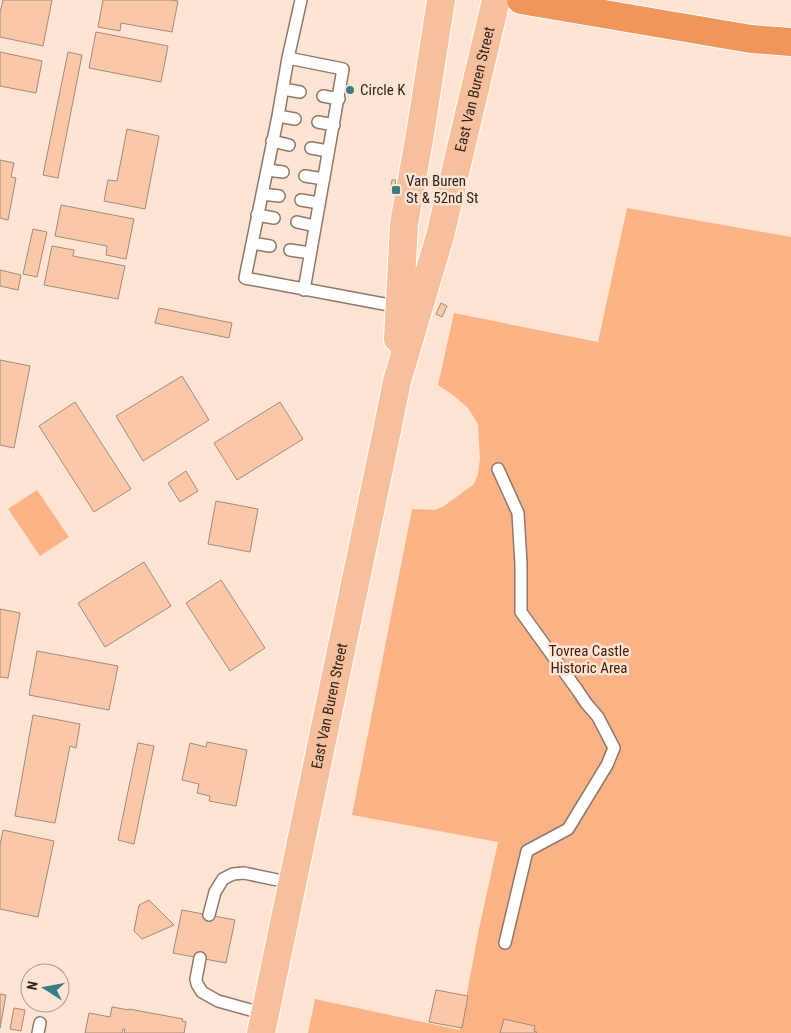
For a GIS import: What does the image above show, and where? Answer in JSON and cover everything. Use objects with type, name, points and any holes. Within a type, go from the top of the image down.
[{"type":"highway","points":[[521,0],[752,39],[791,42]]},
{"type":"main road","name":"East Van Buren Street","points":[[397,381],[404,224],[441,0]]},
{"type":"main road","name":"East Van Buren Street","points":[[263,1024],[397,381],[440,236],[496,0]]},
{"type":"lane","points":[[301,0],[245,278],[400,306]]},
{"type":"lane","points":[[288,58],[343,68],[304,290]]},
{"type":"lane","points":[[283,89],[300,92]]},
{"type":"lane","points":[[323,96],[338,99]]},
{"type":"lane","points":[[278,116],[295,118]]},
{"type":"lane","points":[[318,122],[334,125]]},
{"type":"lane","points":[[272,141],[289,145]]},
{"type":"lane","points":[[311,148],[328,151]]},
{"type":"lane","points":[[266,170],[284,172]]},
{"type":"lane","points":[[305,176],[324,179]]},
{"type":"lane","points":[[262,194],[280,196]]},
{"type":"lane","points":[[301,200],[319,203]]},
{"type":"lane","points":[[257,215],[274,218]]},
{"type":"lane","points":[[297,222],[315,226]]},
{"type":"lane","points":[[252,242],[270,246]]},
{"type":"lane","points":[[290,250],[310,253]]},
{"type":"lane","points":[[498,470],[518,513],[521,612],[598,717],[614,748],[568,829],[527,851],[505,943]]},
{"type":"lane","points":[[209,915],[215,892],[223,879],[233,874],[244,873],[292,883]]},
{"type":"lane","points":[[200,958],[196,979],[202,992],[263,1024]]},
{"type":"green space","name":"Tovrea Castle Historic Area","points":[[627,208],[791,237],[791,1033],[308,1033],[315,999],[460,1030],[498,842],[352,815],[412,509],[435,510],[444,506],[474,484],[478,474],[480,458],[478,424],[468,408],[438,385],[454,313],[598,342]]},
{"type":"green space","points":[[37,490],[69,537],[40,556],[8,509]]},
{"type":"building","points":[[3,0],[52,0],[43,46],[0,37],[0,13]]},
{"type":"building","points":[[103,0],[178,1],[172,32],[121,23],[120,31],[98,27]]},
{"type":"building","points":[[96,32],[168,46],[161,82],[89,68]]},
{"type":"building","points":[[0,52],[42,61],[36,93],[0,86]]},
{"type":"building","points":[[68,52],[82,55],[58,178],[43,175]]},
{"type":"building","points":[[127,129],[159,136],[145,209],[104,201],[108,180],[117,181]]},
{"type":"building","points":[[0,160],[14,163],[11,177],[16,178],[8,220],[0,218]]},
{"type":"building","points":[[392,180],[396,180],[395,189],[390,191]]},
{"type":"building","points":[[61,205],[134,219],[126,259],[106,255],[107,246],[55,236]]},
{"type":"building","points":[[33,229],[47,232],[37,277],[23,274]]},
{"type":"building","points":[[52,246],[74,250],[73,256],[125,266],[118,299],[44,285]]},
{"type":"building","points":[[0,270],[21,275],[18,290],[0,286]]},
{"type":"building","points":[[441,303],[447,306],[442,317],[436,314]]},
{"type":"building","points":[[159,308],[232,323],[229,338],[155,323]]},
{"type":"building","points":[[0,360],[30,366],[14,448],[0,445]]},
{"type":"building","points":[[182,376],[209,420],[143,461],[116,416]]},
{"type":"building","points":[[75,402],[131,489],[94,512],[39,426]]},
{"type":"building","points":[[280,402],[303,439],[237,480],[214,443]]},
{"type":"building","points":[[186,471],[198,491],[180,502],[168,483]]},
{"type":"building","points":[[216,501],[258,509],[250,552],[208,544]]},
{"type":"building","points":[[144,562],[171,606],[105,647],[78,603]]},
{"type":"building","points":[[221,580],[265,648],[230,671],[186,603]]},
{"type":"building","points":[[0,609],[20,613],[8,678],[0,677]]},
{"type":"building","points":[[37,651],[118,666],[109,710],[29,695]]},
{"type":"building","points":[[33,715],[80,724],[76,748],[70,746],[55,823],[15,816]]},
{"type":"building","points":[[207,742],[247,750],[236,806],[209,801],[210,796],[197,793],[199,784],[182,780],[190,743],[206,747]]},
{"type":"building","points":[[138,743],[154,746],[134,844],[118,840]]},
{"type":"building","points":[[3,830],[54,841],[38,917],[0,909],[0,845]]},
{"type":"building","points":[[149,900],[174,925],[142,939],[134,931],[139,905]]},
{"type":"building","points":[[182,910],[235,920],[226,963],[173,953]]},
{"type":"building","points":[[436,990],[468,996],[462,1028],[429,1022]]},
{"type":"building","points":[[0,994],[6,995],[0,1028]]},
{"type":"building","points":[[112,1007],[183,1019],[182,1021],[186,1022],[184,1033],[124,1033],[125,1029],[123,1029],[122,1033],[85,1033],[89,1013],[110,1017]]},
{"type":"building","points":[[14,1008],[20,1009],[20,1013],[24,1013],[21,1031],[10,1029]]},
{"type":"building","points":[[504,1019],[535,1026],[534,1031],[537,1032],[500,1033]]},
{"type":"place","name":"Circle K","points":[[350,90]]},
{"type":"place","name":"Van Buren St & 52nd St","points":[[396,190]]}]
